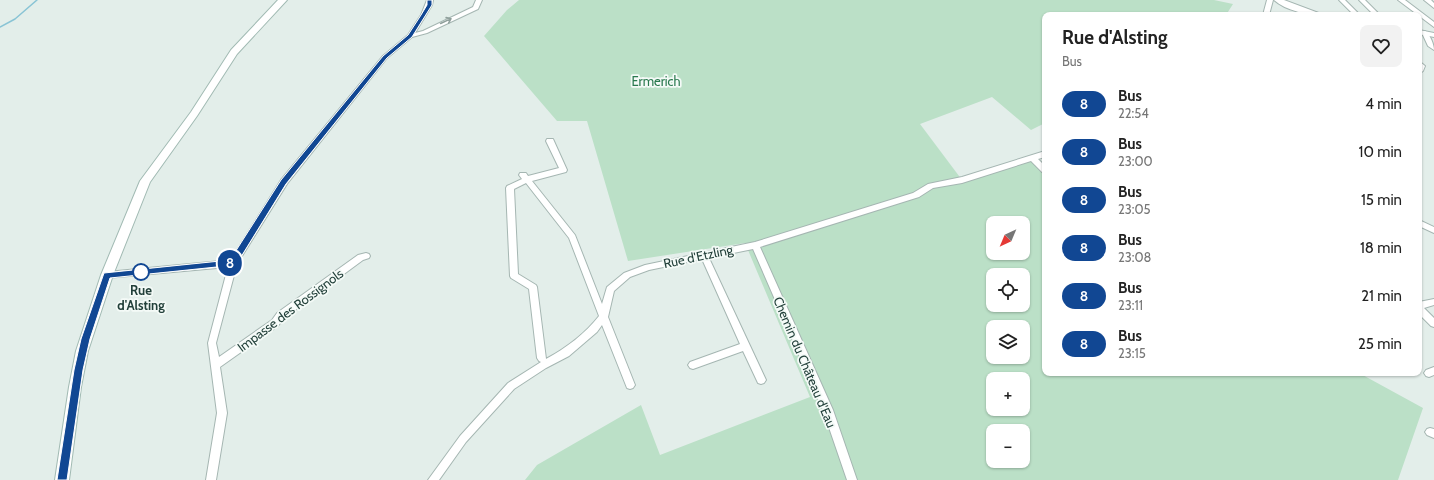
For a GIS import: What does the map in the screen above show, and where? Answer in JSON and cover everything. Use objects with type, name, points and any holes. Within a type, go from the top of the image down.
[{"type":"main road","points":[[62,480],[78,370],[86,339],[107,275],[145,181],[194,114],[234,52],[283,0]]},
{"type":"street","points":[[211,480],[222,413],[212,343],[233,263],[284,182],[385,57],[410,36],[424,16],[430,5],[430,0]]},
{"type":"street","points":[[410,36],[425,32],[476,8],[479,0]]},
{"type":"street","points":[[1267,12],[1270,0]]},
{"type":"street","points":[[1278,0],[1290,6],[1310,12]]},
{"type":"street","points":[[1342,0],[1354,12]]},
{"type":"street","points":[[1362,0],[1375,12]]},
{"type":"street","points":[[1401,0],[1417,12]]},
{"type":"street","points":[[1427,0],[1434,6]]},
{"type":"street","points":[[1422,16],[1434,25]]},
{"type":"street","points":[[1422,32],[1434,35]]},
{"type":"street","points":[[1422,32],[1430,45],[1434,48]]},
{"type":"street","points":[[542,358],[533,287],[514,276],[510,188],[526,177],[563,170],[550,141]]},
{"type":"street","name":"Rue d'Etzling","points":[[433,480],[463,439],[512,386],[543,365],[566,353],[594,329],[604,316],[610,289],[627,275],[648,267],[755,245],[916,195],[931,186],[962,180],[1042,155]]},
{"type":"street","points":[[1032,158],[1042,167]]},
{"type":"street","points":[[526,177],[572,237],[630,385]]},
{"type":"street","points":[[1422,225],[1434,230]]},
{"type":"street","name":"Chemin du Château d'Eau","points":[[755,245],[828,410],[852,480]]},
{"type":"street","points":[[704,255],[761,380]]},
{"type":"street","name":"Impasse des Rossignols","points":[[215,365],[275,323],[280,316],[361,257],[366,256]]},
{"type":"street","points":[[107,275],[233,263]]},
{"type":"street","points":[[1422,305],[1434,302]]},
{"type":"street","points":[[1422,312],[1434,323]]},
{"type":"street","points":[[693,365],[746,346]]},
{"type":"green space","name":"Ermerich","points":[[519,0],[1214,0],[1233,4],[1228,12],[1042,12],[1042,124],[1031,130],[992,97],[920,124],[962,180],[1032,158],[1042,167],[1042,376],[1364,376],[1423,408],[1398,480],[525,480],[537,465],[641,405],[660,455],[810,397],[745,243],[628,261],[587,121],[557,121],[484,36],[507,10]]},
{"type":"waterway","points":[[0,27],[15,19],[37,0]]},
{"type":"bus line","name":"8","points":[[62,480],[75,387],[82,351],[107,275],[233,263],[284,182],[385,57],[410,36],[424,16],[430,5],[430,0]]},
{"type":"place","name":"Rue d'Alsting","points":[[141,272]]}]
